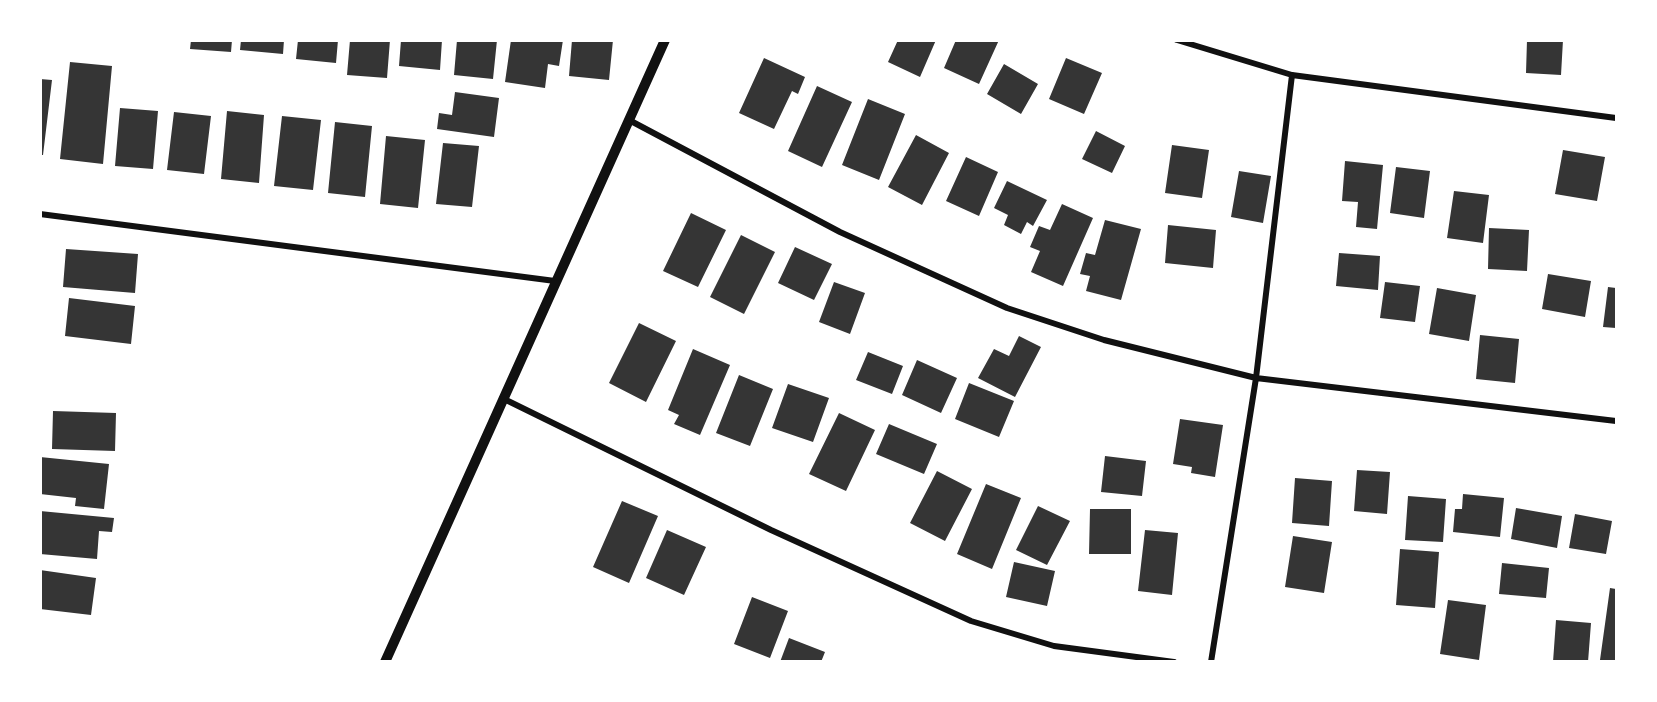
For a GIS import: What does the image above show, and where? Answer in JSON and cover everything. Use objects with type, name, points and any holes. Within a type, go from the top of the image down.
[{"type":"street","points":[[385,662],[665,40]]},
{"type":"street","points":[[1177,40],[1292,75],[1617,118]]},
{"type":"street","points":[[1211,662],[1256,378],[1292,75]]},
{"type":"street","points":[[629,120],[840,232],[1007,308],[1104,340],[1256,378],[1617,421]]},
{"type":"street","points":[[40,214],[555,281]]},
{"type":"street","points":[[502,398],[771,530],[971,621],[1054,646],[1174,662]]},
{"type":"building","points":[[191,40],[232,40],[231,52],[190,49]]},
{"type":"building","points":[[241,40],[284,40],[283,54],[240,50]]},
{"type":"building","points":[[298,40],[338,40],[336,63],[296,59]]},
{"type":"building","points":[[350,40],[390,40],[387,78],[347,75]]},
{"type":"building","points":[[401,40],[442,40],[440,70],[399,66]]},
{"type":"building","points":[[457,40],[497,40],[493,79],[454,75]]},
{"type":"building","points":[[511,40],[563,40],[559,66],[548,64],[545,88],[505,82]]},
{"type":"building","points":[[572,40],[613,40],[609,80],[569,76]]},
{"type":"building","points":[[898,40],[936,40],[920,77],[888,62]]},
{"type":"building","points":[[956,40],[999,40],[979,84],[944,68]]},
{"type":"building","points":[[1527,40],[1563,40],[1561,75],[1526,73]]},
{"type":"building","points":[[764,58],[805,77],[798,94],[792,91],[774,129],[739,113]]},
{"type":"building","points":[[1066,58],[1102,73],[1084,114],[1049,99]]},
{"type":"building","points":[[70,62],[112,66],[103,164],[60,159]]},
{"type":"building","points":[[1004,64],[1038,84],[1021,114],[987,94]]},
{"type":"building","points":[[40,79],[52,80],[43,155],[40,155]]},
{"type":"building","points":[[817,86],[852,102],[822,167],[788,151]]},
{"type":"building","points":[[455,92],[499,98],[494,137],[437,129],[439,113],[452,115]]},
{"type":"building","points":[[868,99],[905,114],[879,180],[842,165]]},
{"type":"building","points":[[120,108],[158,111],[153,169],[115,166]]},
{"type":"building","points":[[227,111],[264,115],[259,183],[221,179]]},
{"type":"building","points":[[174,112],[211,116],[204,174],[167,170]]},
{"type":"building","points":[[282,116],[321,120],[313,190],[274,186]]},
{"type":"building","points":[[335,122],[372,126],[365,197],[328,193]]},
{"type":"building","points":[[1096,131],[1125,146],[1112,173],[1082,159]]},
{"type":"building","points":[[916,135],[949,153],[922,205],[888,187]]},
{"type":"building","points":[[386,136],[425,140],[418,208],[380,204]]},
{"type":"building","points":[[443,143],[479,146],[472,207],[436,204]]},
{"type":"building","points":[[1172,145],[1209,150],[1202,198],[1165,193]]},
{"type":"building","points":[[1563,150],[1605,157],[1597,201],[1555,194]]},
{"type":"building","points":[[966,157],[998,172],[979,216],[946,201]]},
{"type":"building","points":[[1345,161],[1383,165],[1377,229],[1356,227],[1358,202],[1342,201]]},
{"type":"building","points":[[1396,167],[1430,171],[1424,218],[1390,213]]},
{"type":"building","points":[[1239,171],[1271,176],[1263,223],[1231,217]]},
{"type":"building","points":[[1007,181],[1047,200],[1033,226],[1027,222],[1021,234],[1004,225],[1008,215],[994,208]]},
{"type":"building","points":[[1454,191],[1489,195],[1483,243],[1447,238]]},
{"type":"building","points":[[1062,204],[1093,218],[1063,286],[1031,272],[1040,251],[1030,247],[1039,226],[1050,230]]},
{"type":"building","points":[[691,213],[726,230],[698,287],[663,271]]},
{"type":"building","points":[[1105,220],[1141,229],[1121,300],[1086,291],[1090,276],[1080,274],[1086,253],[1095,255]]},
{"type":"building","points":[[1168,225],[1216,230],[1213,268],[1165,263]]},
{"type":"building","points":[[1489,228],[1529,230],[1527,271],[1488,269]]},
{"type":"building","points":[[741,235],[775,252],[744,314],[710,297]]},
{"type":"building","points":[[795,247],[832,264],[814,300],[778,283]]},
{"type":"building","points":[[66,249],[138,254],[135,293],[63,287]]},
{"type":"building","points":[[1339,253],[1380,256],[1378,290],[1336,286]]},
{"type":"building","points":[[1548,274],[1591,281],[1585,317],[1542,309]]},
{"type":"building","points":[[834,282],[865,293],[850,334],[819,322]]},
{"type":"building","points":[[1385,282],[1420,286],[1415,322],[1380,318]]},
{"type":"building","points":[[1608,287],[1616,288],[1616,328],[1603,327]]},
{"type":"building","points":[[1437,288],[1476,295],[1469,341],[1429,334]]},
{"type":"building","points":[[69,298],[135,306],[131,344],[65,336]]},
{"type":"building","points":[[639,323],[676,341],[646,402],[609,383]]},
{"type":"building","points":[[1480,335],[1519,339],[1515,383],[1476,379]]},
{"type":"building","points":[[1019,336],[1041,347],[1015,397],[978,378],[994,349],[1009,356]]},
{"type":"building","points":[[693,349],[730,365],[700,435],[674,424],[679,415],[668,410]]},
{"type":"building","points":[[868,352],[903,366],[892,394],[856,380]]},
{"type":"building","points":[[917,360],[957,378],[941,413],[902,395]]},
{"type":"building","points":[[739,375],[773,389],[750,446],[716,433]]},
{"type":"building","points":[[969,383],[1014,401],[999,437],[955,419]]},
{"type":"building","points":[[788,384],[829,398],[813,442],[772,428]]},
{"type":"building","points":[[53,411],[116,413],[115,451],[52,449]]},
{"type":"building","points":[[839,413],[875,430],[846,491],[809,474]]},
{"type":"building","points":[[1180,419],[1223,425],[1215,477],[1191,473],[1192,467],[1173,464]]},
{"type":"building","points":[[889,424],[937,444],[924,474],[876,454]]},
{"type":"building","points":[[1105,456],[1146,461],[1142,496],[1101,492]]},
{"type":"building","points":[[40,457],[109,464],[104,509],[75,506],[76,498],[40,494]]},
{"type":"building","points":[[1357,470],[1390,472],[1387,514],[1354,511]]},
{"type":"building","points":[[937,471],[972,489],[945,541],[910,523]]},
{"type":"building","points":[[1295,478],[1332,481],[1329,526],[1292,523]]},
{"type":"building","points":[[986,484],[1021,498],[992,569],[957,554]]},
{"type":"building","points":[[1463,494],[1504,498],[1500,537],[1453,532],[1455,509],[1462,509]]},
{"type":"building","points":[[1408,496],[1446,499],[1443,542],[1405,540]]},
{"type":"building","points":[[622,501],[658,516],[629,583],[593,567]]},
{"type":"building","points":[[1038,506],[1070,521],[1047,565],[1016,550]]},
{"type":"building","points":[[1516,508],[1562,516],[1557,548],[1511,539]]},
{"type":"building","points":[[1090,509],[1131,509],[1131,554],[1089,554]]},
{"type":"building","points":[[40,511],[114,518],[112,532],[99,531],[97,559],[40,554]]},
{"type":"building","points":[[1575,514],[1612,521],[1606,554],[1569,548]]},
{"type":"building","points":[[667,530],[706,547],[684,595],[646,578]]},
{"type":"building","points":[[1145,530],[1178,533],[1172,595],[1138,591]]},
{"type":"building","points":[[1293,536],[1332,542],[1324,593],[1285,587]]},
{"type":"building","points":[[1400,549],[1439,552],[1435,608],[1396,605]]},
{"type":"building","points":[[1014,562],[1055,571],[1047,606],[1006,597]]},
{"type":"building","points":[[1502,563],[1549,568],[1546,598],[1499,594]]},
{"type":"building","points":[[40,570],[96,578],[91,615],[40,609]]},
{"type":"building","points":[[1610,588],[1616,589],[1616,662],[1600,660]]},
{"type":"building","points":[[752,597],[788,611],[770,658],[734,644]]},
{"type":"building","points":[[1448,600],[1486,605],[1479,660],[1440,654]]},
{"type":"building","points":[[1556,620],[1591,623],[1588,662],[1553,662]]},
{"type":"building","points":[[789,638],[825,652],[821,662],[780,662]]}]
